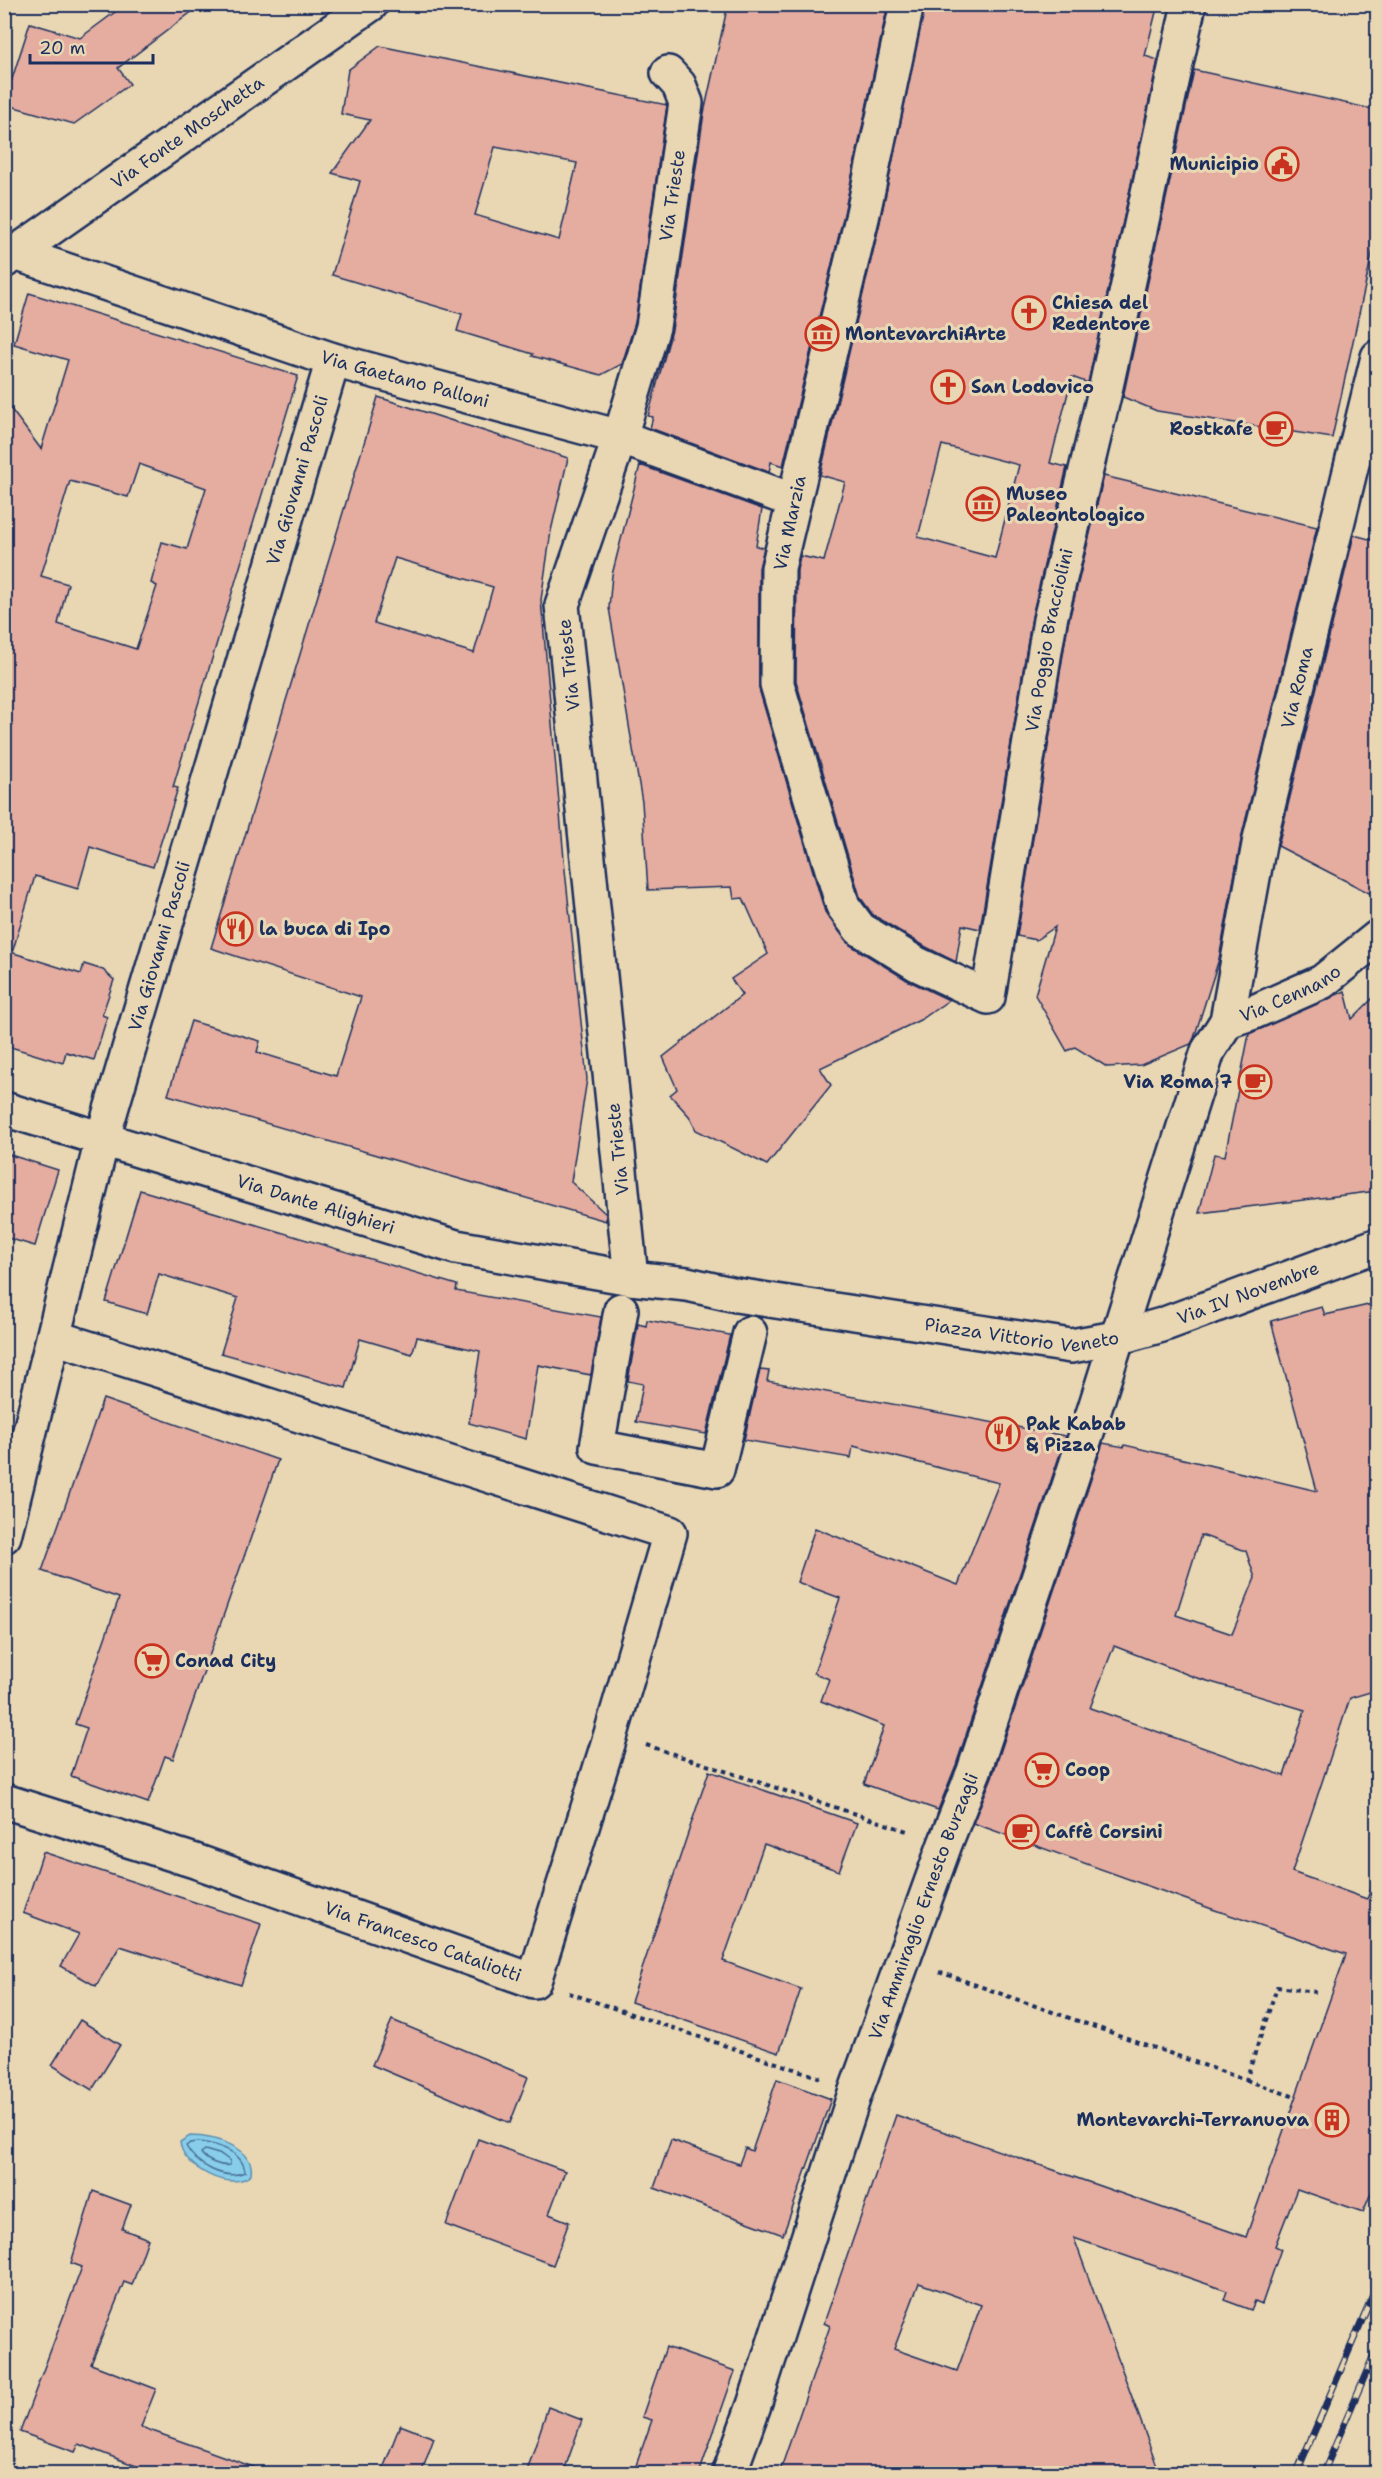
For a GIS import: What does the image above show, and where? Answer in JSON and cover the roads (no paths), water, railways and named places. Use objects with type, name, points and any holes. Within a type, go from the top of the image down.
[{"type":"street","name":"Via Fonte Moschetta","points":[[10,257],[371,4]]},
{"type":"street","name":"Via Marzia","points":[[907,4],[862,218],[778,568],[777,684],[843,906],[860,930],[917,964],[988,997]]},
{"type":"street","name":"Via Poggio Bracciolini","points":[[988,997],[1050,620],[1105,391],[1189,4]]},
{"type":"street","name":"Via Trieste","points":[[631,1278],[562,605],[620,437],[653,327],[686,103],[680,86],[668,73]]},
{"type":"street","name":"Via Gaetano Palloni","points":[[10,257],[333,360],[620,437],[794,501]]},
{"type":"street","name":"Via Roma","points":[[1227,1021],[1260,839],[1377,357]]},
{"type":"street","name":"Via Giovanni Pascoli","points":[[4,1536],[102,1140],[333,360]]},
{"type":"street","name":"Via Cennano","points":[[1227,1021],[1254,1012],[1322,982],[1377,937]]},
{"type":"street","name":"Piazza Vittorio Veneto","points":[[631,1278],[687,1284],[736,1295],[1071,1346],[1116,1338],[1208,1051],[1227,1021]]},
{"type":"street","name":"Via Dante Alighieri","points":[[4,1109],[456,1247],[631,1278]]},
{"type":"street","name":"Via IV Novembre","points":[[1116,1338],[1162,1325],[1377,1245]]},
{"type":"street","points":[[621,1310],[597,1447],[717,1470],[750,1333]]},
{"type":"street","name":"Via Francesco Cataliotti","points":[[4,1802],[195,1861],[534,1981],[611,1734],[670,1533],[54,1337]]},
{"type":"street","name":"Via Ammiraglio Ernesto Burzagli","points":[[729,2474],[754,2405],[854,2096],[945,1844],[974,1771],[1116,1338]]},
{"type":"water","points":[[190,2136],[220,2141],[239,2150],[247,2157],[251,2165],[251,2175],[242,2180],[231,2181],[208,2175],[189,2160],[183,2151],[180,2142]]},
{"type":"railway","points":[[1296,2474],[1378,2283]]},
{"type":"railway","points":[[1323,2474],[1378,2345]]},
{"type":"place","name":"Municipio","points":[[1282,164]]},
{"type":"place","name":"Chiesa del Redentore","points":[[1029,313]]},
{"type":"place","name":"MontevarchiArte","points":[[822,334]]},
{"type":"place","name":"San Lodovico","points":[[948,387]]},
{"type":"place","name":"Rostkafe","points":[[1276,429]]},
{"type":"place","name":"Museo Paleontologico","points":[[983,504]]},
{"type":"place","name":"la buca di Ipo","points":[[236,929]]},
{"type":"place","name":"Via Roma 7","points":[[1255,1082]]},
{"type":"place","name":"Pak Kabab & Pizza","points":[[1003,1434]]},
{"type":"place","name":"Conad City","points":[[152,1661]]},
{"type":"place","name":"Coop","points":[[1042,1770]]},
{"type":"place","name":"Caffè Corsini","points":[[1022,1832]]},
{"type":"place","name":"Montevarchi-Terranuova","points":[[1332,2120]]}]
